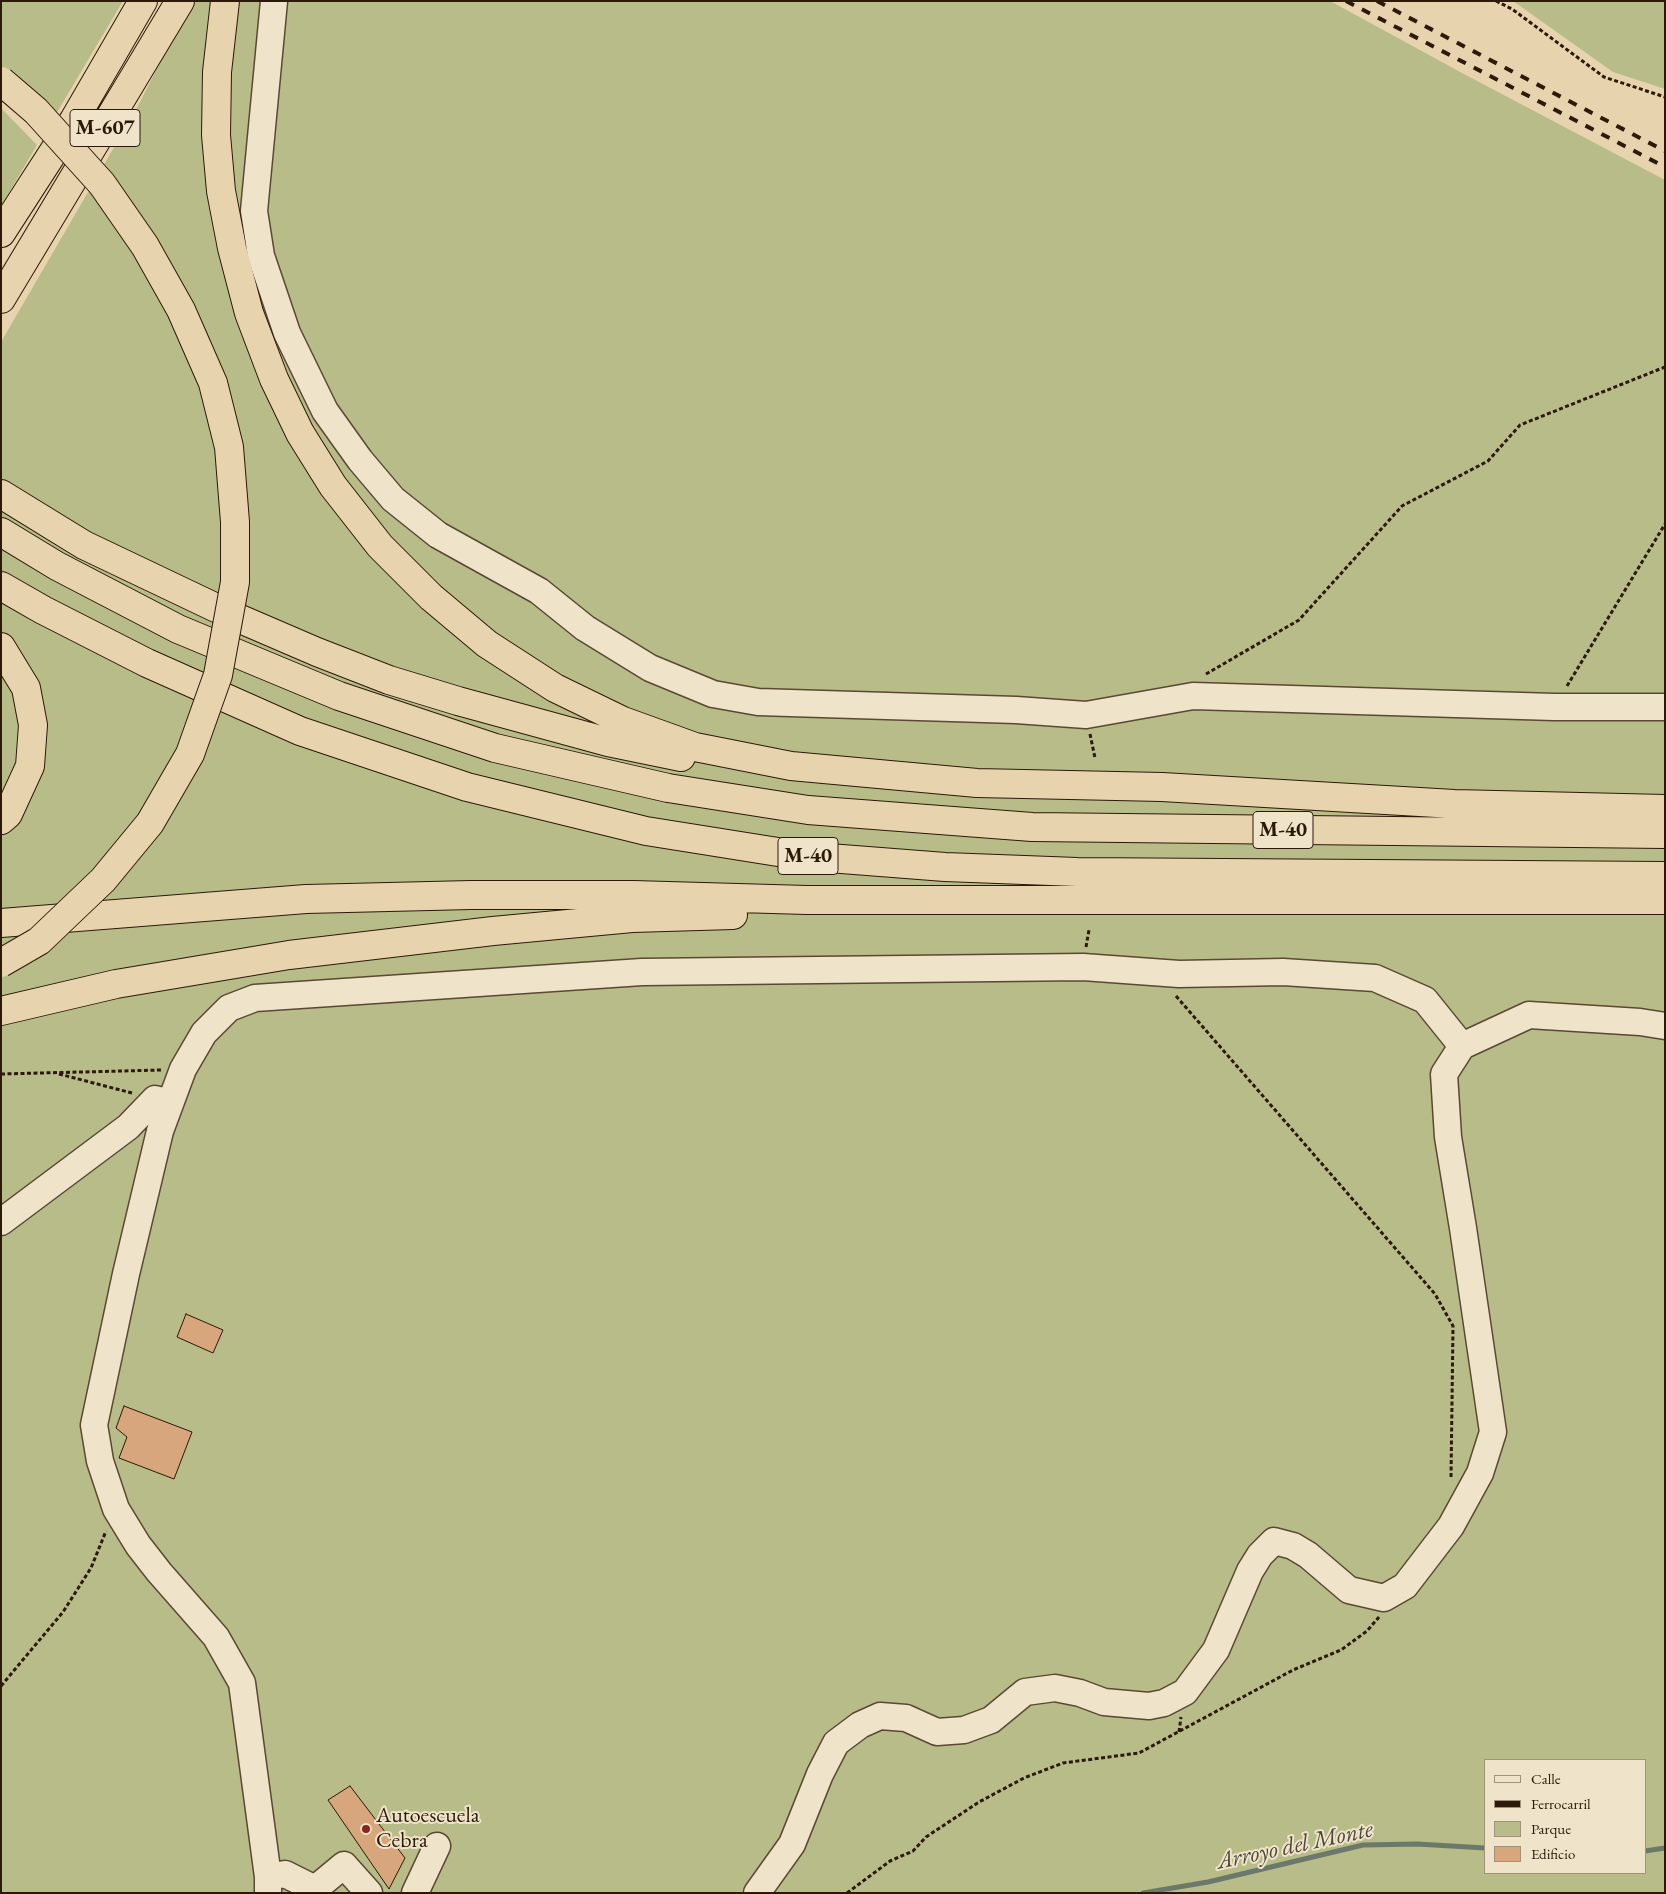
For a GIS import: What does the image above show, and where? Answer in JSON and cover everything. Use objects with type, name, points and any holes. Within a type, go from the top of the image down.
[{"type":"highway","name":"M-607","points":[[1,233],[74,120],[143,1]]},
{"type":"highway","name":"M-607","points":[[1,299],[180,1]]},
{"type":"highway","points":[[225,1],[217,72],[216,135],[221,192],[232,248],[249,313],[274,379],[300,433],[333,486],[380,546],[431,597],[487,644],[555,688],[622,721],[695,747],[791,766],[977,783],[1162,787],[1454,804],[1665,810]]},
{"type":"highway","points":[[1,81],[36,111],[102,184],[146,246],[181,310],[213,383],[229,447],[235,539],[235,582],[218,676],[190,754],[150,823],[103,880],[38,941],[1,962]]},
{"type":"highway","points":[[1,494],[84,545],[231,616],[317,652],[389,680],[608,742],[693,759],[826,780],[978,791],[1273,794]]},
{"type":"highway","name":"M-40","points":[[1,532],[57,566],[178,628],[338,696],[495,748],[668,788],[808,810],[1032,827],[1665,834]]},
{"type":"highway","name":"M-40","points":[[1,586],[42,610],[146,663],[300,731],[467,787],[646,831],[803,856],[945,867],[1077,872],[1665,876]]},
{"type":"highway","points":[[1,647],[26,688],[33,725],[30,766],[8,814],[1,820]]},
{"type":"highway","points":[[1,923],[306,899],[471,895],[633,895],[807,900],[1665,900]]},
{"type":"highway","points":[[1,1011],[116,984],[289,955],[492,931],[632,918],[1407,899]]},
{"type":"street","points":[[274,1],[254,211],[261,256],[287,333],[325,411],[360,460],[393,499],[438,535],[539,592],[585,628],[650,668],[714,694],[758,702],[1016,710],[1086,715],[1193,696],[1554,706],[1665,707]]},
{"type":"street","points":[[1,1222],[162,1101],[204,1033],[229,1008],[255,998],[642,972],[1083,967],[1179,974],[1283,972],[1375,978],[1425,1000],[1462,1046]]},
{"type":"street","points":[[758,1893],[792,1844],[820,1774],[836,1743],[860,1725],[880,1716],[906,1718],[937,1732],[964,1730],[991,1720],[1025,1692],[1055,1688],[1080,1693],[1104,1702],[1149,1706],[1164,1704],[1185,1692],[1216,1650],[1250,1571],[1260,1555],[1274,1541],[1293,1546],[1308,1555],[1349,1590],[1384,1598],[1405,1586],[1451,1526],[1480,1473],[1493,1432],[1464,1228],[1448,1137],[1444,1074],[1462,1046],[1529,1015],[1640,1022],[1665,1026]]},
{"type":"street","points":[[162,1101],[160,1131],[126,1274],[94,1425],[100,1461],[116,1509],[138,1545],[216,1637],[242,1683],[268,1885],[285,1874],[315,1889],[344,1865],[369,1893]]},
{"type":"street","points":[[415,1893],[437,1846]]},
{"type":"path","points":[[1496,1],[1512,9],[1604,77],[1665,97]]},
{"type":"path","points":[[1199,679],[1299,620],[1402,506],[1488,461],[1520,425],[1665,368]]},
{"type":"path","points":[[1554,706],[1665,524]]},
{"type":"path","points":[[1156,973],[1435,1294],[1454,1326],[1452,1479]]},
{"type":"path","points":[[1,1074],[183,1069]]},
{"type":"path","points":[[54,1072],[162,1101]]},
{"type":"path","points":[[1,1686],[63,1612],[91,1568],[109,1524],[111,1494]]},
{"type":"path","points":[[847,1893],[890,1861],[913,1851],[926,1837],[979,1802],[1024,1778],[1063,1763],[1139,1753],[1293,1670],[1341,1650],[1367,1631],[1380,1616]]},
{"type":"green space","points":[[1,1],[123,1],[53,119],[1,70]]},
{"type":"green space","points":[[191,1],[1330,1],[1665,180],[1665,1893],[1,1893],[1,342],[138,106]]},
{"type":"green space","points":[[1513,1],[1665,1],[1665,89],[1613,72]]},
{"type":"green space","points":[[1,108],[37,145],[1,206]]},
{"type":"building","points":[[186,1314],[223,1330],[213,1353],[177,1337]]},
{"type":"building","points":[[124,1406],[192,1432],[174,1479],[119,1458],[127,1437],[116,1428]]},
{"type":"building","name":"Autoescuela Cebra","points":[[350,1786],[405,1858],[389,1889],[328,1800]]},
{"type":"waterway","name":"Arroyo del Monte","points":[[1143,1893],[1208,1882],[1363,1845],[1417,1844],[1484,1848]]},
{"type":"waterway","name":"Arroyo del Monte","points":[[1646,1851],[1665,1848]]},
{"type":"railway","points":[[1346,1],[1665,167]]},
{"type":"railway","points":[[1377,1],[1665,151]]},
{"type":"place","name":"Autoescuela Cebra","points":[[366,1829]]}]
